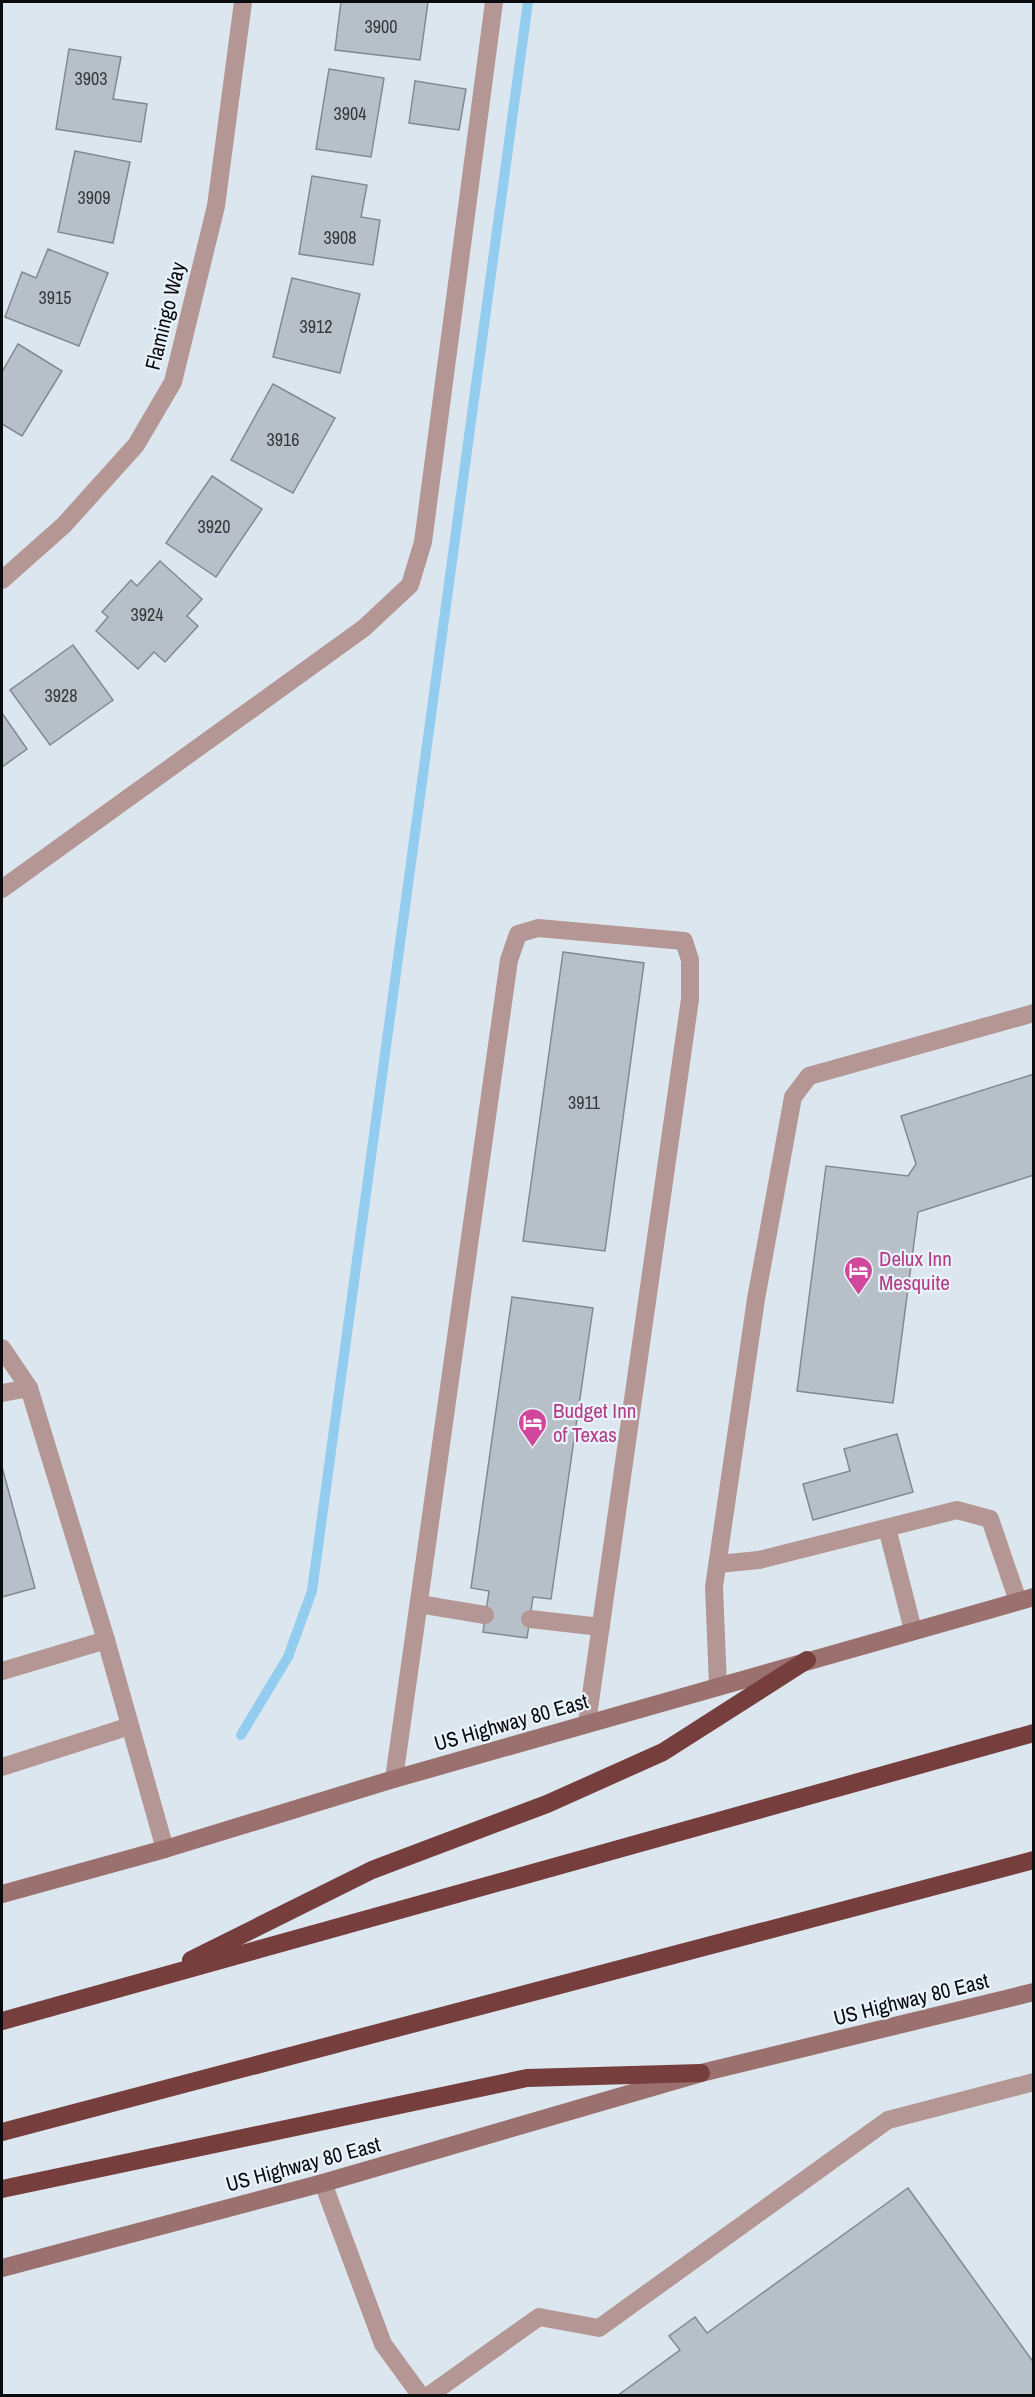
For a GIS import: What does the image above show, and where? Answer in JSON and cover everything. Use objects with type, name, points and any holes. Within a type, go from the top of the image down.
[{"type":"highway","points":[[152,1980],[372,1870],[548,1804],[663,1752],[807,1660]]},
{"type":"highway","points":[[2,2021],[1034,1733]]},
{"type":"highway","points":[[2,2132],[1034,1860]]},
{"type":"highway","points":[[2,2189],[527,2078],[701,2073]]},
{"type":"main road","name":"US Highway 80 East","points":[[2,1894],[165,1849],[394,1779],[807,1660],[1026,1599]]},
{"type":"main road","name":"US Highway 80 East","points":[[2,2268],[323,2183],[701,2073],[1034,1992]]},
{"type":"street","name":"Flamingo Way","points":[[2,580],[64,525],[136,445],[173,382],[216,206],[243,2]]},
{"type":"street","points":[[2,889],[364,628],[410,585],[423,542],[494,2]]},
{"type":"street","points":[[394,1779],[509,960],[518,934],[538,928],[684,941],[690,960],[690,999],[587,1724]]},
{"type":"street","points":[[718,1686],[714,1587],[756,1299],[794,1097],[809,1076],[1034,1013]]},
{"type":"street","points":[[2,1348],[29,1388],[106,1640],[165,1849]]},
{"type":"street","points":[[2,1393],[29,1388]]},
{"type":"street","points":[[718,1564],[759,1560],[957,1510],[990,1519],[1026,1599]]},
{"type":"street","points":[[887,1528],[914,1630]]},
{"type":"street","points":[[419,1604],[485,1615]]},
{"type":"street","points":[[530,1619],[601,1627]]},
{"type":"street","points":[[2,1671],[106,1640]]},
{"type":"street","points":[[2,1767],[130,1726]]},
{"type":"street","points":[[428,2396],[539,2317],[599,2328],[888,2120],[1034,2082]]},
{"type":"street","points":[[323,2183],[383,2344],[421,2396]]},
{"type":"building","points":[[341,2],[428,2],[420,60],[335,50]]},
{"type":"building","points":[[69,49],[121,57],[113,99],[147,104],[141,142],[56,129]]},
{"type":"building","points":[[329,69],[384,78],[371,157],[316,149]]},
{"type":"building","points":[[415,81],[466,89],[459,130],[409,123]]},
{"type":"building","points":[[75,151],[130,162],[113,243],[58,232]]},
{"type":"building","points":[[312,176],[367,185],[361,217],[380,220],[373,265],[299,254]]},
{"type":"building","points":[[48,249],[108,273],[79,346],[5,317],[22,272],[36,278]]},
{"type":"building","points":[[292,278],[360,294],[340,373],[273,357]]},
{"type":"building","points":[[18,344],[62,371],[22,436],[2,424],[2,372]]},
{"type":"building","points":[[273,384],[335,418],[293,493],[231,460]]},
{"type":"building","points":[[212,476],[262,509],[216,577],[166,543]]},
{"type":"building","points":[[160,561],[202,599],[187,616],[198,626],[165,662],[154,652],[138,669],[96,631],[108,617],[102,612],[131,580],[137,586]]},
{"type":"building","points":[[73,645],[113,700],[50,745],[10,690]]},
{"type":"building","points":[[2,713],[27,749],[2,767]]},
{"type":"building","points":[[563,952],[644,963],[605,1251],[523,1241]]},
{"type":"building","name":"Delux Inn Mesquite","points":[[1034,1074],[1034,1175],[918,1212],[893,1403],[797,1391],[826,1166],[908,1176],[916,1164],[901,1116]]},
{"type":"building","name":"Budget Inn of Texas","points":[[512,1297],[593,1308],[551,1599],[533,1597],[527,1638],[483,1632],[489,1591],[471,1588]]},
{"type":"building","points":[[897,1434],[913,1492],[813,1520],[803,1484],[850,1471],[844,1449]]},
{"type":"building","points":[[2,1467],[35,1588],[2,1597]]},
{"type":"building","points":[[908,2188],[1034,2363],[1034,2396],[617,2396],[680,2350],[669,2336],[695,2317],[707,2333]]},
{"type":"waterway","points":[[241,1735],[288,1657],[312,1591],[528,2]]},
{"type":"place","name":"Delux Inn Mesquite","points":[[858,1296]]},
{"type":"place","name":"Budget Inn of Texas","points":[[532,1448]]}]
